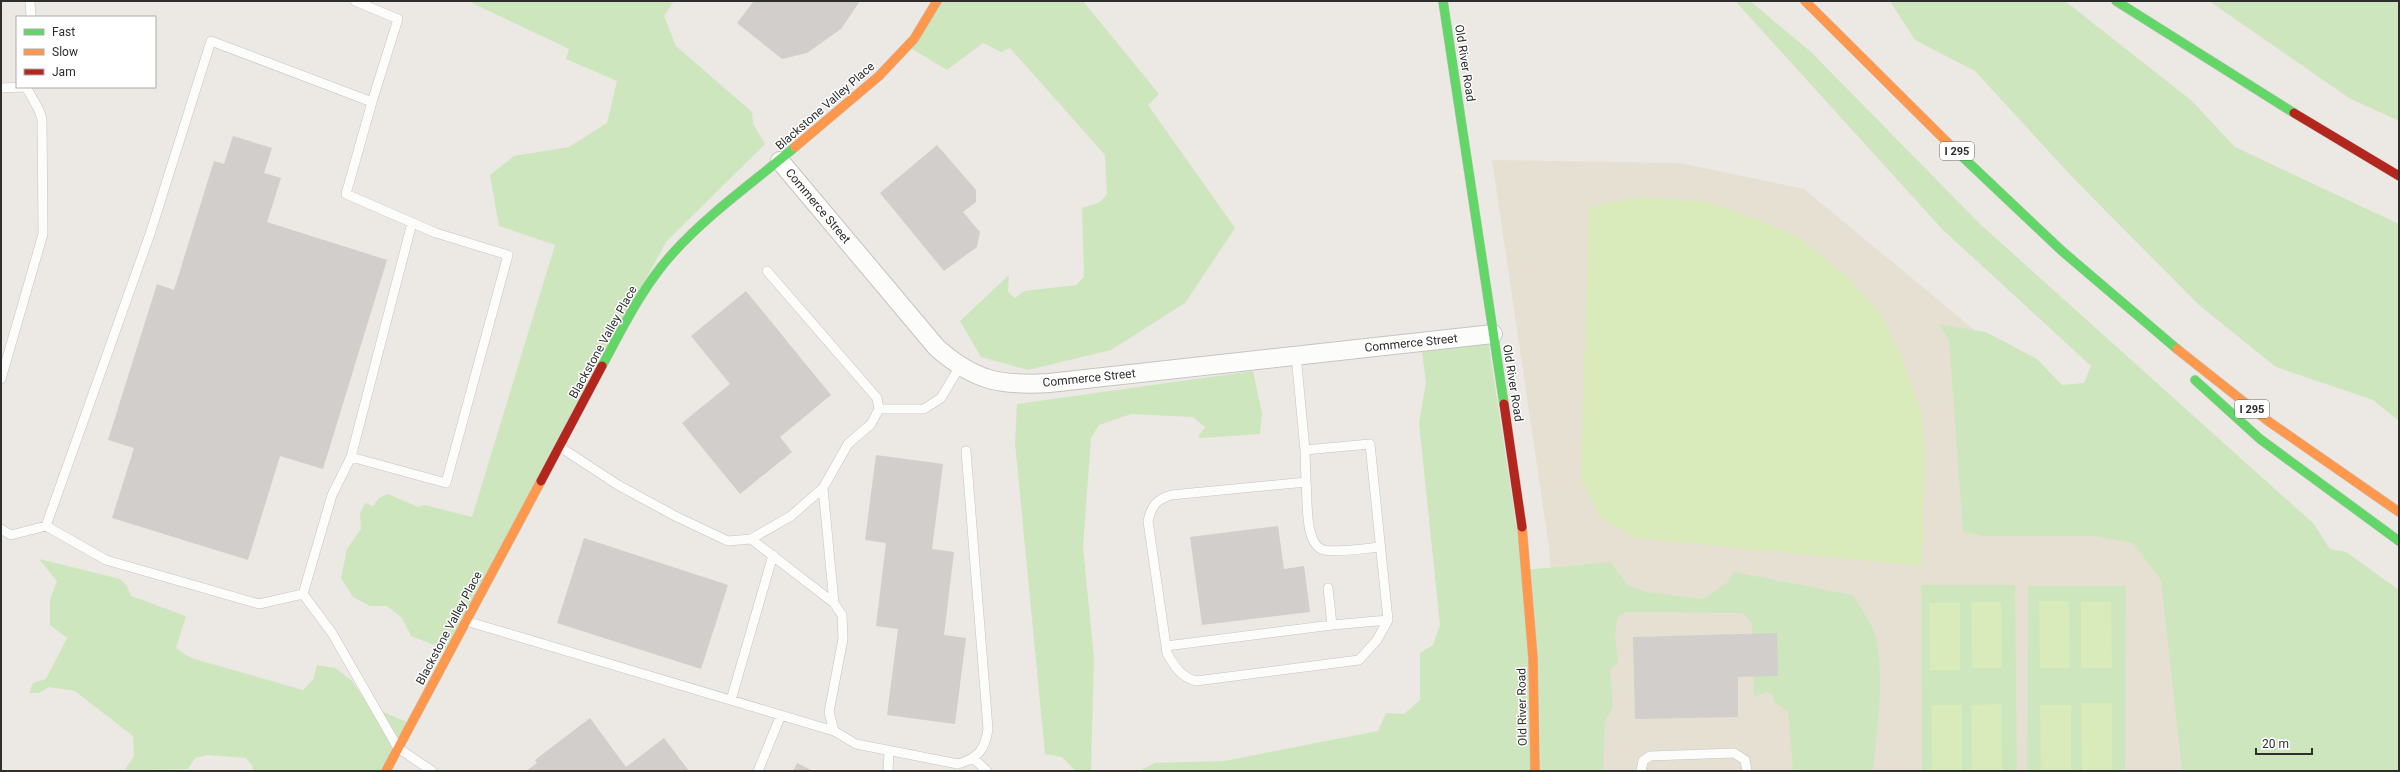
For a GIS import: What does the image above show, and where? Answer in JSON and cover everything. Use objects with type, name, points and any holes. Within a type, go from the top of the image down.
[{"type":"main road","name":"Blackstone Valley Place","points":[[386,771],[630,316],[656,274],[674,252],[696,231],[780,161],[893,63],[924,24],[937,1]]},
{"type":"main road","name":"Old River Road","points":[[1444,1],[1519,502],[1528,576],[1534,681],[1535,771]]},
{"type":"main road","name":"I 295","points":[[1805,1],[2013,206],[2113,296],[2165,340],[2271,423],[2399,512]]},
{"type":"main road","points":[[2116,1],[2268,98],[2399,176]]},
{"type":"main road","points":[[2113,296],[2177,361]]},
{"type":"main road","points":[[2187,372],[2260,439],[2399,541]]},
{"type":"street","name":"Commerce Street","points":[[780,161],[925,334],[960,366],[987,380],[1006,384],[1025,385],[1493,334]]},
{"type":"lane","points":[[30,1],[31,16]]},
{"type":"lane","points":[[351,457],[446,483],[508,255],[436,233],[346,194],[372,102],[398,19],[355,1]]},
{"type":"lane","points":[[46,526],[151,231],[211,41],[372,102]]},
{"type":"lane","points":[[1,88],[16,87]]},
{"type":"lane","points":[[1,379],[5,354],[43,229],[42,119],[39,110],[27,88]]},
{"type":"lane","points":[[303,594],[332,495],[351,457],[412,223]]},
{"type":"lane","points":[[560,447],[618,485],[677,517],[728,541],[751,539],[791,516],[823,488],[848,444],[871,424],[879,409],[877,398],[767,271]]},
{"type":"lane","points":[[1296,356],[1305,450],[1310,536],[1314,544],[1324,550],[1380,547]]},
{"type":"lane","points":[[879,409],[924,409],[941,398],[960,366]]},
{"type":"lane","points":[[1305,450],[1370,444],[1388,620],[1377,640],[1358,660],[1196,681],[1182,674],[1173,664],[1166,646],[1148,521],[1151,508],[1158,499],[1172,495],[1306,482]]},
{"type":"lane","points":[[466,621],[834,731],[856,744],[958,764],[974,759],[986,743],[988,729],[966,451]]},
{"type":"lane","points":[[823,488],[834,603]]},
{"type":"lane","points":[[1,540],[11,535],[46,526],[106,560],[259,604],[303,594]]},
{"type":"lane","points":[[1,529],[11,535]]},
{"type":"lane","points":[[751,539],[834,603],[842,615],[843,639],[829,712],[834,731]]},
{"type":"lane","points":[[731,700],[773,555]]},
{"type":"lane","points":[[1328,588],[1332,626]]},
{"type":"lane","points":[[303,594],[332,633],[398,748],[432,771]]},
{"type":"lane","points":[[1166,646],[1388,620]]},
{"type":"lane","points":[[758,771],[781,715]]},
{"type":"lane","points":[[888,771],[889,751]]},
{"type":"lane","points":[[1641,771],[1643,761],[1654,755],[1734,753],[1745,760],[1747,771]]},
{"type":"lane","points":[[974,759],[987,771]]},
{"type":"shaded area","points":[[1492,160],[1680,163],[1804,189],[2006,356],[2165,558],[2243,771],[1557,771],[1556,638],[1549,547]]},
{"type":"green space","points":[[468,1],[674,1],[664,16],[676,46],[752,112],[753,124],[765,144],[666,242],[447,650],[411,636],[402,618],[387,606],[370,606],[353,597],[341,578],[347,549],[361,529],[360,514],[365,503],[373,506],[379,498],[388,494],[418,507],[425,505],[472,517],[555,245],[499,226],[490,175],[514,156],[569,147],[607,123],[617,81],[566,59],[569,49]]},
{"type":"green space","points":[[933,1],[1083,1],[1159,94],[1148,105],[1235,228],[1185,303],[1111,350],[1028,370],[981,357],[960,321],[1009,275],[1008,292],[1015,298],[1024,291],[1076,285],[1084,277],[1082,208],[1100,202],[1107,194],[1105,155],[1010,48],[1001,52],[983,43],[947,70],[907,46]]},
{"type":"green space","points":[[1738,1],[1750,1],[1811,52],[1980,224],[2314,524],[2330,549],[2346,552],[2399,590],[2399,771],[2182,771],[2161,580],[2133,543],[2095,536],[1982,536],[1963,532],[1949,340],[1938,324],[1986,332],[2037,359],[2062,385],[2084,383],[2091,366],[1942,229],[1737,3]]},
{"type":"green space","points":[[1892,1],[2065,1],[2192,101],[2235,147],[2399,224],[2399,421],[2373,400],[2276,367],[2199,305],[2074,179],[1975,71],[1915,40],[1891,3]]},
{"type":"green space","points":[[2209,1],[2399,1],[2399,121],[2349,98]]},
{"type":"green space","points":[[1641,197],[1708,202],[1754,218],[1798,237],[1846,275],[1880,313],[1902,358],[1922,416],[1925,458],[1922,566],[1636,538],[1601,518],[1581,479],[1589,207]]},
{"type":"green space","points":[[1487,333],[1523,570],[1611,562],[1627,585],[1646,592],[1703,599],[1728,582],[1734,572],[1853,595],[1872,627],[1879,654],[1880,688],[1873,771],[1793,771],[1788,712],[1775,703],[1772,694],[1766,692],[1754,697],[1752,623],[1743,613],[1627,612],[1618,617],[1615,633],[1618,663],[1610,670],[1613,708],[1605,720],[1603,771],[1139,771],[1155,763],[1224,761],[1378,731],[1386,713],[1404,714],[1420,700],[1420,653],[1433,645],[1440,625],[1419,423],[1426,382],[1421,344]]},
{"type":"green space","points":[[1253,371],[1262,413],[1260,434],[1201,438],[1198,437],[1205,427],[1193,417],[1131,414],[1099,425],[1091,438],[1083,547],[1094,658],[1091,771],[1076,771],[1062,757],[1045,754],[1015,443],[1017,404]]},
{"type":"green space","points":[[39,559],[120,579],[127,586],[131,596],[186,616],[176,648],[191,658],[303,690],[313,680],[317,665],[335,668],[352,681],[369,706],[407,722],[382,771],[253,771],[252,765],[246,758],[208,755],[195,758],[188,769],[124,771],[134,756],[133,736],[75,691],[49,687],[39,693],[29,693],[33,683],[46,679],[67,638],[50,625],[50,600],[57,581]]},
{"type":"green space","points":[[1921,585],[2015,585],[2017,771],[1922,771]]},
{"type":"green space","points":[[2028,586],[2126,586],[2125,771],[2027,771]]},
{"type":"green space","points":[[2039,601],[2069,601],[2070,668],[2040,668]]},
{"type":"green space","points":[[1971,602],[2001,602],[2002,668],[1972,668]]},
{"type":"green space","points":[[2081,602],[2111,602],[2112,668],[2081,668]]},
{"type":"green space","points":[[1929,603],[1960,603],[1960,670],[1930,670]]},
{"type":"green space","points":[[2081,703],[2112,703],[2112,770],[2082,770]]},
{"type":"green space","points":[[2001,704],[2002,771],[1972,771],[1971,705]]},
{"type":"green space","points":[[1931,705],[1962,705],[1962,771],[1932,771]]},
{"type":"green space","points":[[2040,705],[2071,705],[2071,771],[2041,771]]},
{"type":"building","points":[[754,1],[860,1],[841,29],[807,53],[782,59],[737,23]]},
{"type":"building","points":[[233,136],[272,148],[264,173],[281,178],[267,222],[387,260],[323,469],[280,456],[248,560],[112,518],[134,448],[108,440],[157,284],[174,290],[214,161],[224,164]]},
{"type":"building","points":[[937,145],[976,190],[976,202],[963,212],[980,232],[977,247],[944,271],[880,193]]},
{"type":"building","points":[[746,291],[831,395],[780,437],[792,452],[740,494],[682,423],[730,384],[691,336]]},
{"type":"building","points":[[876,455],[943,464],[932,549],[954,552],[944,635],[966,638],[955,724],[887,715],[898,629],[876,626],[886,543],[865,540]]},
{"type":"building","points":[[1278,526],[1284,569],[1304,566],[1310,612],[1202,625],[1190,537]]},
{"type":"building","points":[[584,538],[728,585],[701,669],[557,623]]},
{"type":"building","points":[[1777,633],[1778,676],[1738,677],[1738,717],[1635,719],[1633,637]]},
{"type":"building","points":[[590,718],[626,767],[664,738],[689,771],[526,771],[537,763],[535,760]]},
{"type":"building","points":[[797,763],[813,771],[793,771]]},
{"type":"traffic: fast","points":[[1443,1],[1504,404]]},
{"type":"traffic: fast","points":[[2116,1],[2294,113]]},
{"type":"traffic: fast","points":[[1951,146],[2062,251],[2177,349]]},
{"type":"traffic: fast","points":[[602,366],[643,293],[673,253],[716,211],[795,147]]},
{"type":"traffic: fast","points":[[2195,380],[2260,439],[2399,541]]},
{"type":"traffic: slow","points":[[795,147],[879,76],[914,39],[937,1]]},
{"type":"traffic: slow","points":[[1805,1],[1951,146]]},
{"type":"traffic: slow","points":[[2177,349],[2268,421],[2399,512]]},
{"type":"traffic: slow","points":[[386,771],[541,481]]},
{"type":"traffic: slow","points":[[1522,527],[1533,658],[1535,771]]},
{"type":"traffic: jam","points":[[2294,113],[2399,176]]},
{"type":"traffic: jam","points":[[541,481],[602,366]]},
{"type":"traffic: jam","points":[[1504,404],[1522,527]]}]
